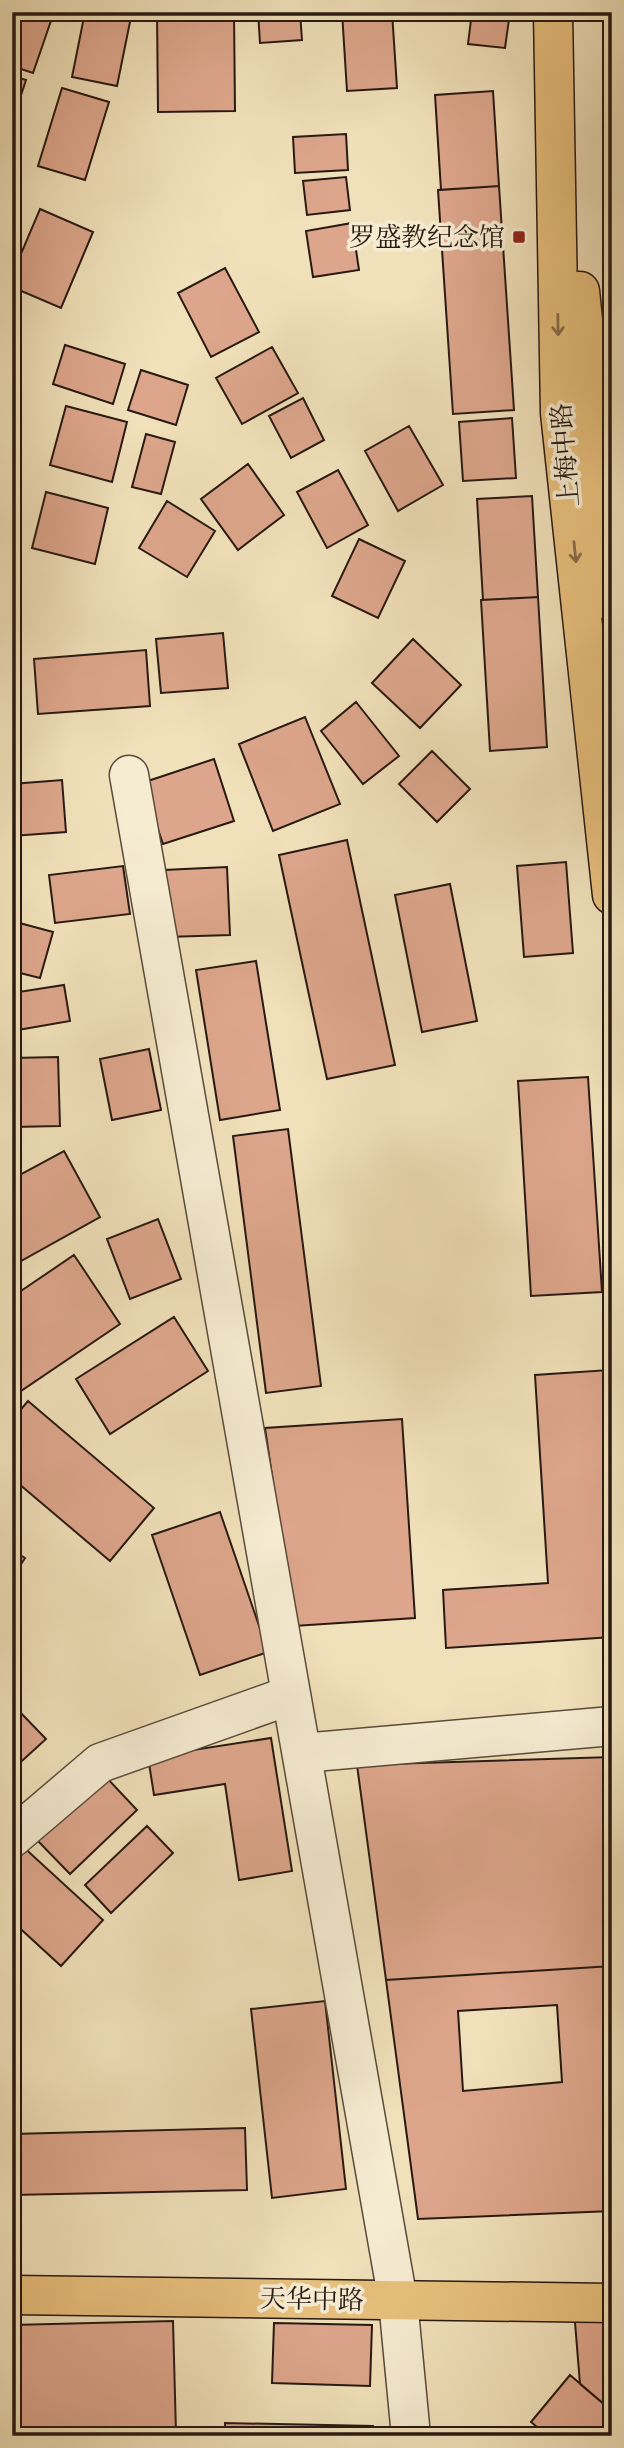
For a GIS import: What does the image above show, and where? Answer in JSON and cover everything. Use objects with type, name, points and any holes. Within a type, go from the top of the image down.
[{"type":"main road","name":"上梅中路","points":[[552,12],[560,413],[612,895]]},
{"type":"main road","name":"上梅中路","points":[[575,12],[580,289],[612,602]]},
{"type":"main road","name":"天华中路","points":[[12,2294],[612,2302]]},
{"type":"street","points":[[129,775],[398,2301],[411,2436]]},
{"type":"street","points":[[12,1838],[100,1763],[291,1695]]},
{"type":"street","points":[[302,1752],[612,1726]]},
{"type":"building","points":[[12,12],[54,12],[33,73],[12,66]]},
{"type":"building","points":[[85,12],[132,12],[117,86],[72,77]]},
{"type":"building","points":[[157,12],[234,12],[235,111],[158,112]]},
{"type":"building","points":[[258,12],[300,12],[302,40],[260,43]]},
{"type":"building","points":[[342,12],[392,12],[397,88],[347,91]]},
{"type":"building","points":[[472,12],[510,12],[505,48],[468,44]]},
{"type":"building","points":[[12,76],[26,80],[12,123]]},
{"type":"building","points":[[62,88],[109,102],[85,180],[38,166]]},
{"type":"building","points":[[493,91],[499,186],[441,190],[435,95]]},
{"type":"building","points":[[346,134],[348,170],[295,173],[293,137]]},
{"type":"building","points":[[346,177],[350,210],[307,215],[303,181]]},
{"type":"building","points":[[499,186],[514,410],[453,414],[438,190]]},
{"type":"building","points":[[40,209],[93,232],[61,308],[12,287],[12,275]]},
{"type":"building","points":[[352,223],[359,270],[313,277],[306,231]]},
{"type":"building","points":[[225,268],[259,332],[211,357],[178,293]]},
{"type":"building","points":[[65,345],[125,364],[113,404],[53,384]]},
{"type":"building","points":[[272,347],[298,393],[242,424],[216,378]]},
{"type":"building","points":[[141,370],[188,385],[176,425],[128,410]]},
{"type":"building","points":[[303,398],[324,440],[291,458],[269,416]]},
{"type":"building","points":[[66,406],[127,422],[112,482],[50,465]]},
{"type":"building","points":[[512,418],[516,478],[463,481],[459,422]]},
{"type":"building","points":[[409,426],[443,485],[398,511],[365,451]]},
{"type":"building","points":[[146,434],[175,442],[161,494],[132,487]]},
{"type":"building","points":[[248,464],[284,515],[238,550],[201,499]]},
{"type":"building","points":[[338,470],[368,525],[327,548],[297,492]]},
{"type":"building","points":[[46,492],[108,508],[95,564],[32,548]]},
{"type":"building","points":[[532,496],[538,597],[483,600],[477,499]]},
{"type":"building","points":[[167,501],[215,531],[187,577],[139,548]]},
{"type":"building","points":[[359,539],[405,561],[378,618],[332,596]]},
{"type":"building","points":[[538,597],[547,747],[490,751],[481,600]]},
{"type":"building","points":[[223,633],[228,688],[161,693],[156,639]]},
{"type":"building","points":[[413,639],[461,685],[420,728],[372,683]]},
{"type":"building","points":[[146,650],[150,706],[38,714],[34,659]]},
{"type":"building","points":[[356,702],[399,756],[363,784],[321,731]]},
{"type":"building","points":[[305,717],[340,804],[273,831],[239,744]]},
{"type":"building","points":[[432,751],[470,789],[437,822],[399,784]]},
{"type":"building","points":[[214,759],[234,821],[163,844],[142,783]]},
{"type":"building","points":[[62,780],[66,832],[12,836],[12,784]]},
{"type":"building","points":[[347,840],[395,1065],[327,1079],[279,855]]},
{"type":"building","points":[[566,862],[573,953],[524,957],[517,866]]},
{"type":"building","points":[[123,866],[130,914],[55,923],[49,875]]},
{"type":"building","points":[[227,867],[230,935],[166,937],[164,870]]},
{"type":"building","points":[[450,884],[477,1021],[422,1032],[395,895]]},
{"type":"building","points":[[12,921],[53,932],[40,978],[12,971]]},
{"type":"building","points":[[256,961],[280,1110],[220,1120],[196,970]]},
{"type":"building","points":[[64,985],[70,1021],[12,1031],[12,993]]},
{"type":"building","points":[[149,1049],[161,1110],[112,1120],[100,1059]]},
{"type":"building","points":[[58,1057],[60,1126],[12,1127],[12,1058]]},
{"type":"building","points":[[588,1077],[602,1292],[531,1296],[518,1081]]},
{"type":"building","points":[[288,1129],[321,1386],[266,1393],[233,1136]]},
{"type":"building","points":[[64,1151],[100,1217],[12,1266],[12,1179]]},
{"type":"building","points":[[158,1219],[181,1279],[130,1299],[107,1239]]},
{"type":"building","points":[[74,1255],[120,1324],[12,1397],[12,1297]]},
{"type":"building","points":[[174,1317],[208,1371],[110,1434],[76,1379]]},
{"type":"building","points":[[609,1370],[612,1637],[446,1648],[443,1590],[548,1583],[535,1375]]},
{"type":"building","points":[[28,1401],[154,1508],[110,1561],[12,1478],[12,1420]]},
{"type":"building","points":[[402,1419],[415,1618],[294,1626],[265,1428]]},
{"type":"building","points":[[220,1512],[268,1652],[200,1675],[152,1535]]},
{"type":"building","points":[[12,1550],[25,1558],[12,1578]]},
{"type":"building","points":[[18,1710],[46,1739],[12,1770],[12,1715]]},
{"type":"building","points":[[271,1738],[292,1871],[239,1880],[225,1784],[154,1795],[148,1757]]},
{"type":"building","points":[[612,1757],[612,1966],[386,1980],[357,1765]]},
{"type":"building","points":[[105,1776],[137,1810],[70,1874],[37,1840]]},
{"type":"building","points":[[147,1826],[173,1853],[111,1913],[85,1885]]},
{"type":"building","points":[[19,1843],[103,1920],[61,1966],[12,1921],[12,1850]]},
{"type":"building","points":[[612,1966],[612,2211],[418,2219],[386,1980]],"holes":[[[557,2005],[562,2082],[463,2091],[458,2011]]]},
{"type":"building","points":[[325,2001],[346,2189],[272,2198],[251,2009]]},
{"type":"building","points":[[245,2128],[247,2190],[12,2195],[12,2134]]},
{"type":"building","points":[[587,2309],[612,2330],[612,2411],[580,2384],[574,2310]]},
{"type":"building","points":[[173,2321],[176,2433],[12,2436],[12,2325]]},
{"type":"building","points":[[274,2323],[372,2325],[370,2386],[272,2383]]},
{"type":"building","points":[[570,2375],[612,2411],[612,2436],[542,2436],[544,2433],[531,2422]]},
{"type":"building","points":[[225,2423],[373,2426],[374,2436],[225,2436]]},
{"type":"place","name":"罗盛教纪念馆","points":[[519,237]]}]
